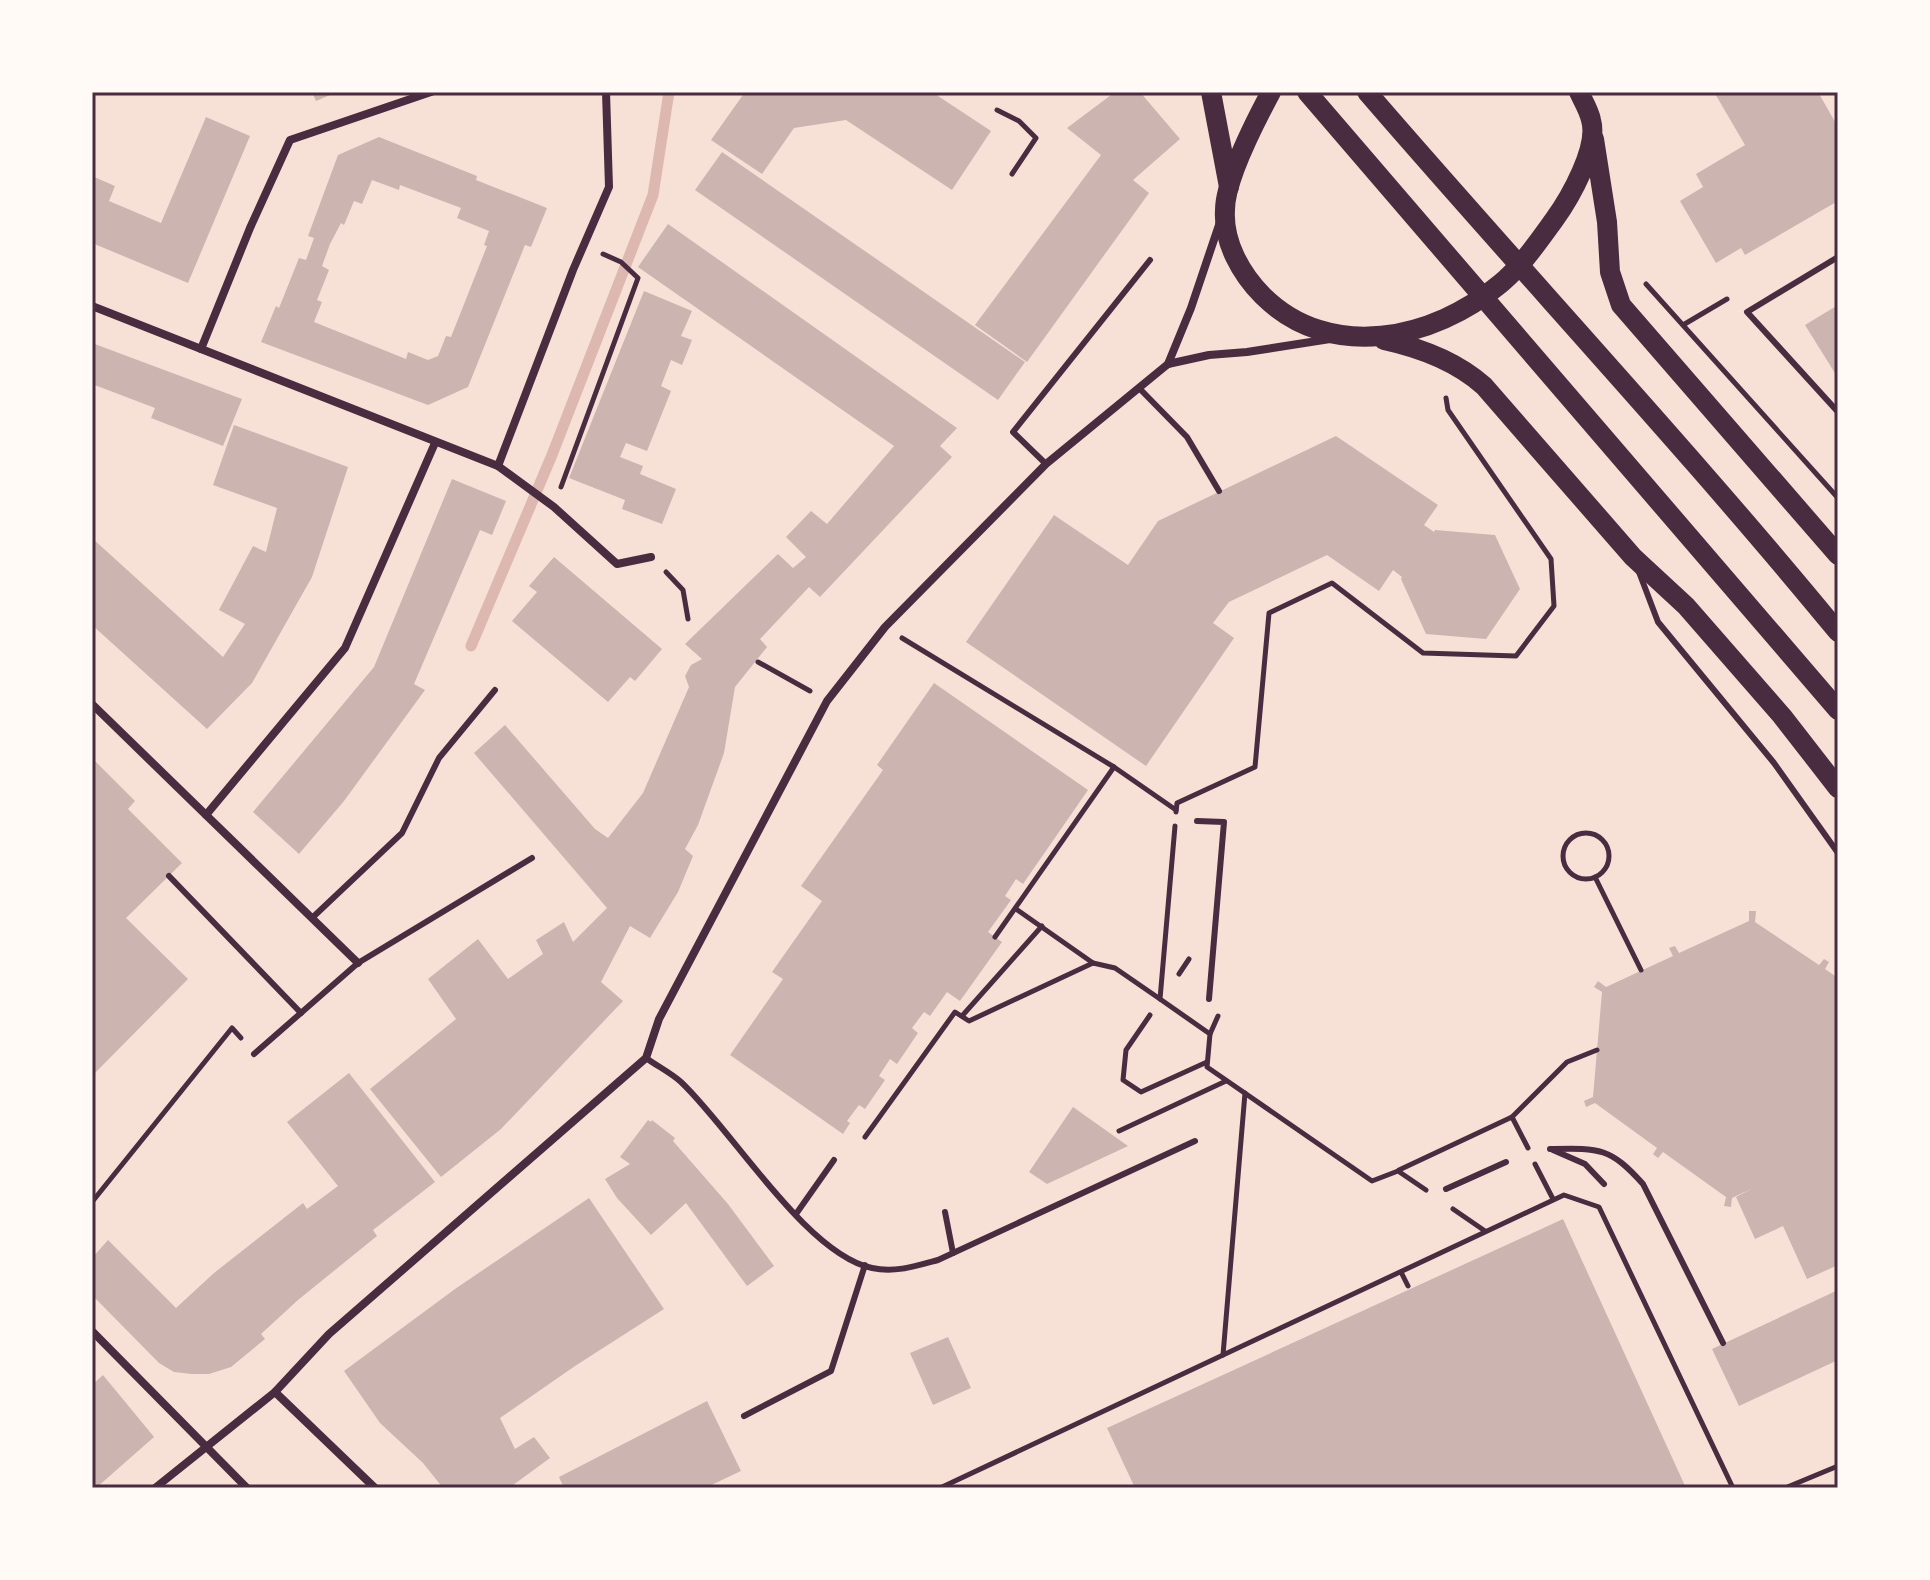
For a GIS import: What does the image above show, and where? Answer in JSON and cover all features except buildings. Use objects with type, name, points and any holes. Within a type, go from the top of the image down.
[{"type":"main road","points":[[1211,92],[1229,187]]},
{"type":"main road","points":[[1307,92],[1838,710]]},
{"type":"main road","points":[[1367,92],[1572,321],[1838,632]]},
{"type":"main road","points":[[1579,92],[1592,125],[1607,222],[1610,272],[1621,305],[1838,555]]},
{"type":"main road","points":[[1375,338],[1428,324],[1460,310],[1500,284],[1536,245],[1564,206],[1582,173],[1592,125],[1593,92]]},
{"type":"main road","points":[[1270,93],[1229,187],[1224,210],[1228,240],[1252,285],[1279,311],[1304,326],[1342,337],[1375,338],[1408,345],[1442,358],[1484,386],[1633,557],[1686,606],[1782,716],[1838,788]]},
{"type":"street","points":[[201,349],[290,140],[431,92]]},
{"type":"street","points":[[498,466],[573,270],[609,187],[606,92]]},
{"type":"street","points":[[1168,364],[1191,308],[1224,210]]},
{"type":"street","points":[[92,306],[498,466],[554,507],[617,564],[651,557]]},
{"type":"street","points":[[155,1488],[275,1392],[329,1334],[646,1058],[659,1019],[827,701],[885,627],[1046,464],[1168,364],[1209,355],[1342,337]]},
{"type":"street","points":[[206,815],[345,648],[435,443]]},
{"type":"street","points":[[92,704],[358,963]]},
{"type":"street","points":[[92,1331],[247,1488]]},
{"type":"street","points":[[275,1392],[375,1488]]},
{"type":"lane","points":[[1838,257],[1747,312],[1838,412]]},
{"type":"lane","points":[[1046,464],[1013,432],[1150,260]]},
{"type":"lane","points":[[1139,388],[1187,437],[1219,491]]},
{"type":"lane","points":[[1633,557],[1658,622],[1774,763],[1838,853]]},
{"type":"lane","points":[[312,918],[402,833],[439,758],[495,690]]},
{"type":"lane","points":[[1197,821],[1224,822],[1209,999]]},
{"type":"lane","points":[[254,1054],[358,963],[532,858]]},
{"type":"lane","points":[[169,876],[301,1013]]},
{"type":"lane","points":[[646,1058],[680,1081],[811,1232],[843,1257],[865,1265],[901,1270],[938,1260],[1195,1141]]},
{"type":"lane","points":[[1604,1184],[1585,1164],[1550,1149],[1580,1148],[1608,1152],[1628,1167],[1643,1184],[1723,1343]]},
{"type":"lane","points":[[796,1214],[834,1160]]},
{"type":"lane","points":[[1446,1189],[1506,1162]]},
{"type":"lane","points":[[945,1212],[953,1253]]},
{"type":"lane","points":[[744,1416],[831,1371],[865,1265]]},
{"type":"path","points":[[997,110],[1019,121],[1036,138],[1012,174]]},
{"type":"path","points":[[554,507],[638,278],[621,262]]},
{"type":"path","points":[[1641,279],[1838,498]]},
{"type":"path","points":[[1683,325],[1727,299]]},
{"type":"path","points":[[1160,999],[1177,803],[1255,767],[1269,613],[1332,583],[1423,653],[1516,656],[1554,606],[1551,559],[1448,410],[1446,398]]},
{"type":"path","points":[[683,590],[688,619]]},
{"type":"path","points":[[885,627],[1114,767],[1176,810]]},
{"type":"path","points":[[758,662],[827,701]]},
{"type":"path","points":[[995,937],[1114,767]]},
{"type":"path","points":[[1577,834],[1593,834],[1606,843],[1607,866],[1595,877],[1574,876],[1565,865],[1563,851],[1577,834]]},
{"type":"path","points":[[1595,877],[1641,970]]},
{"type":"path","points":[[1016,909],[1093,963],[1115,968],[1210,1034],[1207,1067],[1372,1181],[1512,1117],[1567,1062],[1597,1050]]},
{"type":"path","points":[[962,1016],[1042,926]]},
{"type":"path","points":[[865,1137],[955,1012],[969,1021],[1093,963]]},
{"type":"path","points":[[1150,1015],[1126,1050],[1123,1080],[1141,1092],[1208,1061]]},
{"type":"path","points":[[92,1202],[232,1028],[254,1054]]},
{"type":"path","points":[[1119,1131],[1227,1081]]},
{"type":"path","points":[[1223,1356],[1245,1093]]},
{"type":"path","points":[[1398,1171],[1436,1197]]},
{"type":"path","points":[[940,1488],[1564,1195],[1599,1207],[1733,1488]]},
{"type":"path","points":[[1448,1205],[1485,1231]]},
{"type":"path","points":[[1401,1272],[1408,1286]]},
{"type":"path","points":[[1785,1488],[1838,1466]]},
{"type":"waterway","points":[[471,646],[552,455],[653,195],[669,92]]}]
